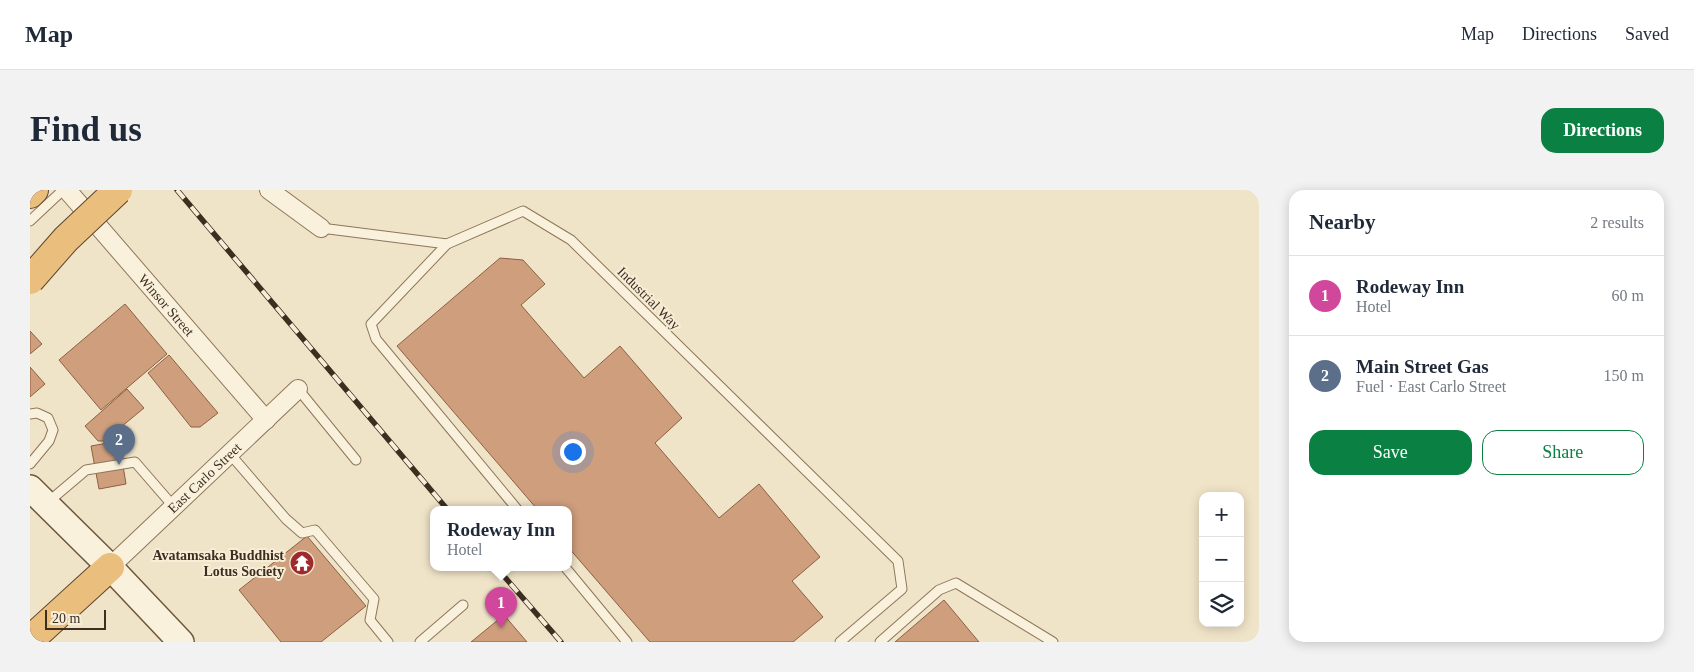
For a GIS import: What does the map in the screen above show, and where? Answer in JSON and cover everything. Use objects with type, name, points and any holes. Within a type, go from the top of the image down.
[{"type":"highway","points":[[30,194],[34,190]]},
{"type":"highway","points":[[30,280],[66,239],[118,190]]},
{"type":"highway","points":[[30,640],[110,567]]},
{"type":"main road","points":[[38,496],[110,567],[181,642]]},
{"type":"street","name":"Winsor Street","points":[[67,190],[266,420]]},
{"type":"street","points":[[269,190],[321,228]]},
{"type":"street","name":"East Carlo Street","points":[[110,567],[298,389]]},
{"type":"lane","points":[[30,221],[62,190]]},
{"type":"lane","name":"Industrial Way","points":[[447,244],[523,211],[571,240],[898,561],[902,589],[840,642]]},
{"type":"lane","points":[[321,228],[447,244]]},
{"type":"lane","points":[[447,244],[371,324],[376,339],[515,506]]},
{"type":"lane","points":[[298,389],[356,460]]},
{"type":"lane","points":[[30,414],[37,413],[48,418],[53,430],[49,441],[30,464]]},
{"type":"lane","points":[[230,454],[286,519],[302,533],[315,530],[374,599],[370,620],[388,642]]},
{"type":"lane","points":[[38,496],[86,470],[135,462],[174,507]]},
{"type":"lane","points":[[568,571],[627,642]]},
{"type":"lane","points":[[880,642],[939,590],[956,583],[1053,642]]},
{"type":"lane","points":[[420,642],[463,605]]},
{"type":"building","points":[[500,258],[523,260],[545,284],[521,305],[584,378],[620,346],[682,418],[655,443],[719,518],[759,484],[820,557],[792,581],[823,617],[793,642],[650,642],[572,552],[572,506],[534,506],[397,346]]},
{"type":"building","points":[[125,304],[167,354],[101,410],[59,360]]},
{"type":"building","points":[[30,331],[42,344],[30,354]]},
{"type":"building","points":[[169,355],[218,413],[200,427],[191,427],[148,373]]},
{"type":"building","points":[[30,367],[45,384],[30,397]]},
{"type":"building","points":[[127,389],[144,408],[104,441],[98,441],[85,426]]},
{"type":"building","points":[[119,441],[126,484],[99,489],[91,446]]},
{"type":"building","name":"Avatamsaka Buddhist Lotus Society","points":[[307,536],[366,606],[321,642],[281,642],[239,590]]},
{"type":"building","points":[[944,600],[979,642],[895,642]]},
{"type":"building","points":[[504,615],[527,642],[471,642]]},
{"type":"railway","points":[[177,190],[444,506]]},
{"type":"railway","points":[[499,571],[561,642]]},
{"type":"place","name":"Main Street Gas","points":[[119,465]]},
{"type":"place","name":"Avatamsaka Buddhist Lotus Society","points":[[302,563]]},
{"type":"place","name":"Rodeway Inn","points":[[501,628]]}]
